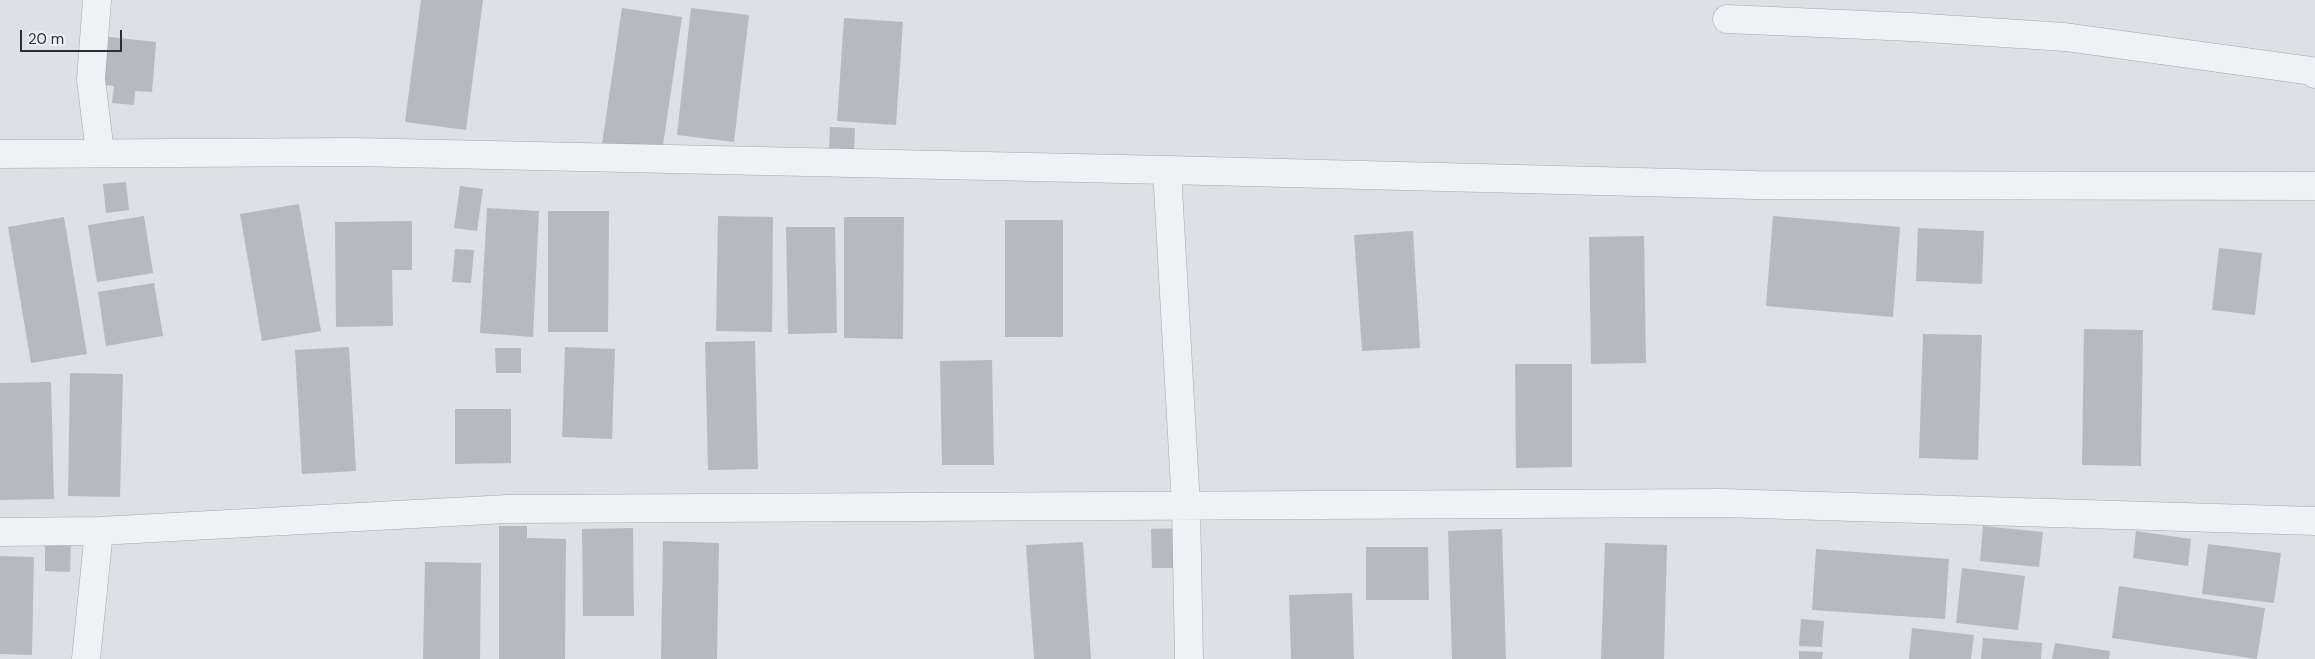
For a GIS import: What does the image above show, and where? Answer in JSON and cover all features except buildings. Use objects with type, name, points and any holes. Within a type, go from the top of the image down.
[{"type":"street","points":[[97,0],[91,79],[100,153]]},
{"type":"street","points":[[1727,20],[1911,27],[2066,37],[2312,71],[2315,74]]},
{"type":"street","points":[[0,154],[354,152],[1755,185],[2315,186]]},
{"type":"street","points":[[1168,170],[1186,506],[1189,659]]},
{"type":"street","points":[[0,532],[99,531],[507,509],[1722,503],[2315,521]]},
{"type":"street","points":[[86,659],[99,531]]}]
